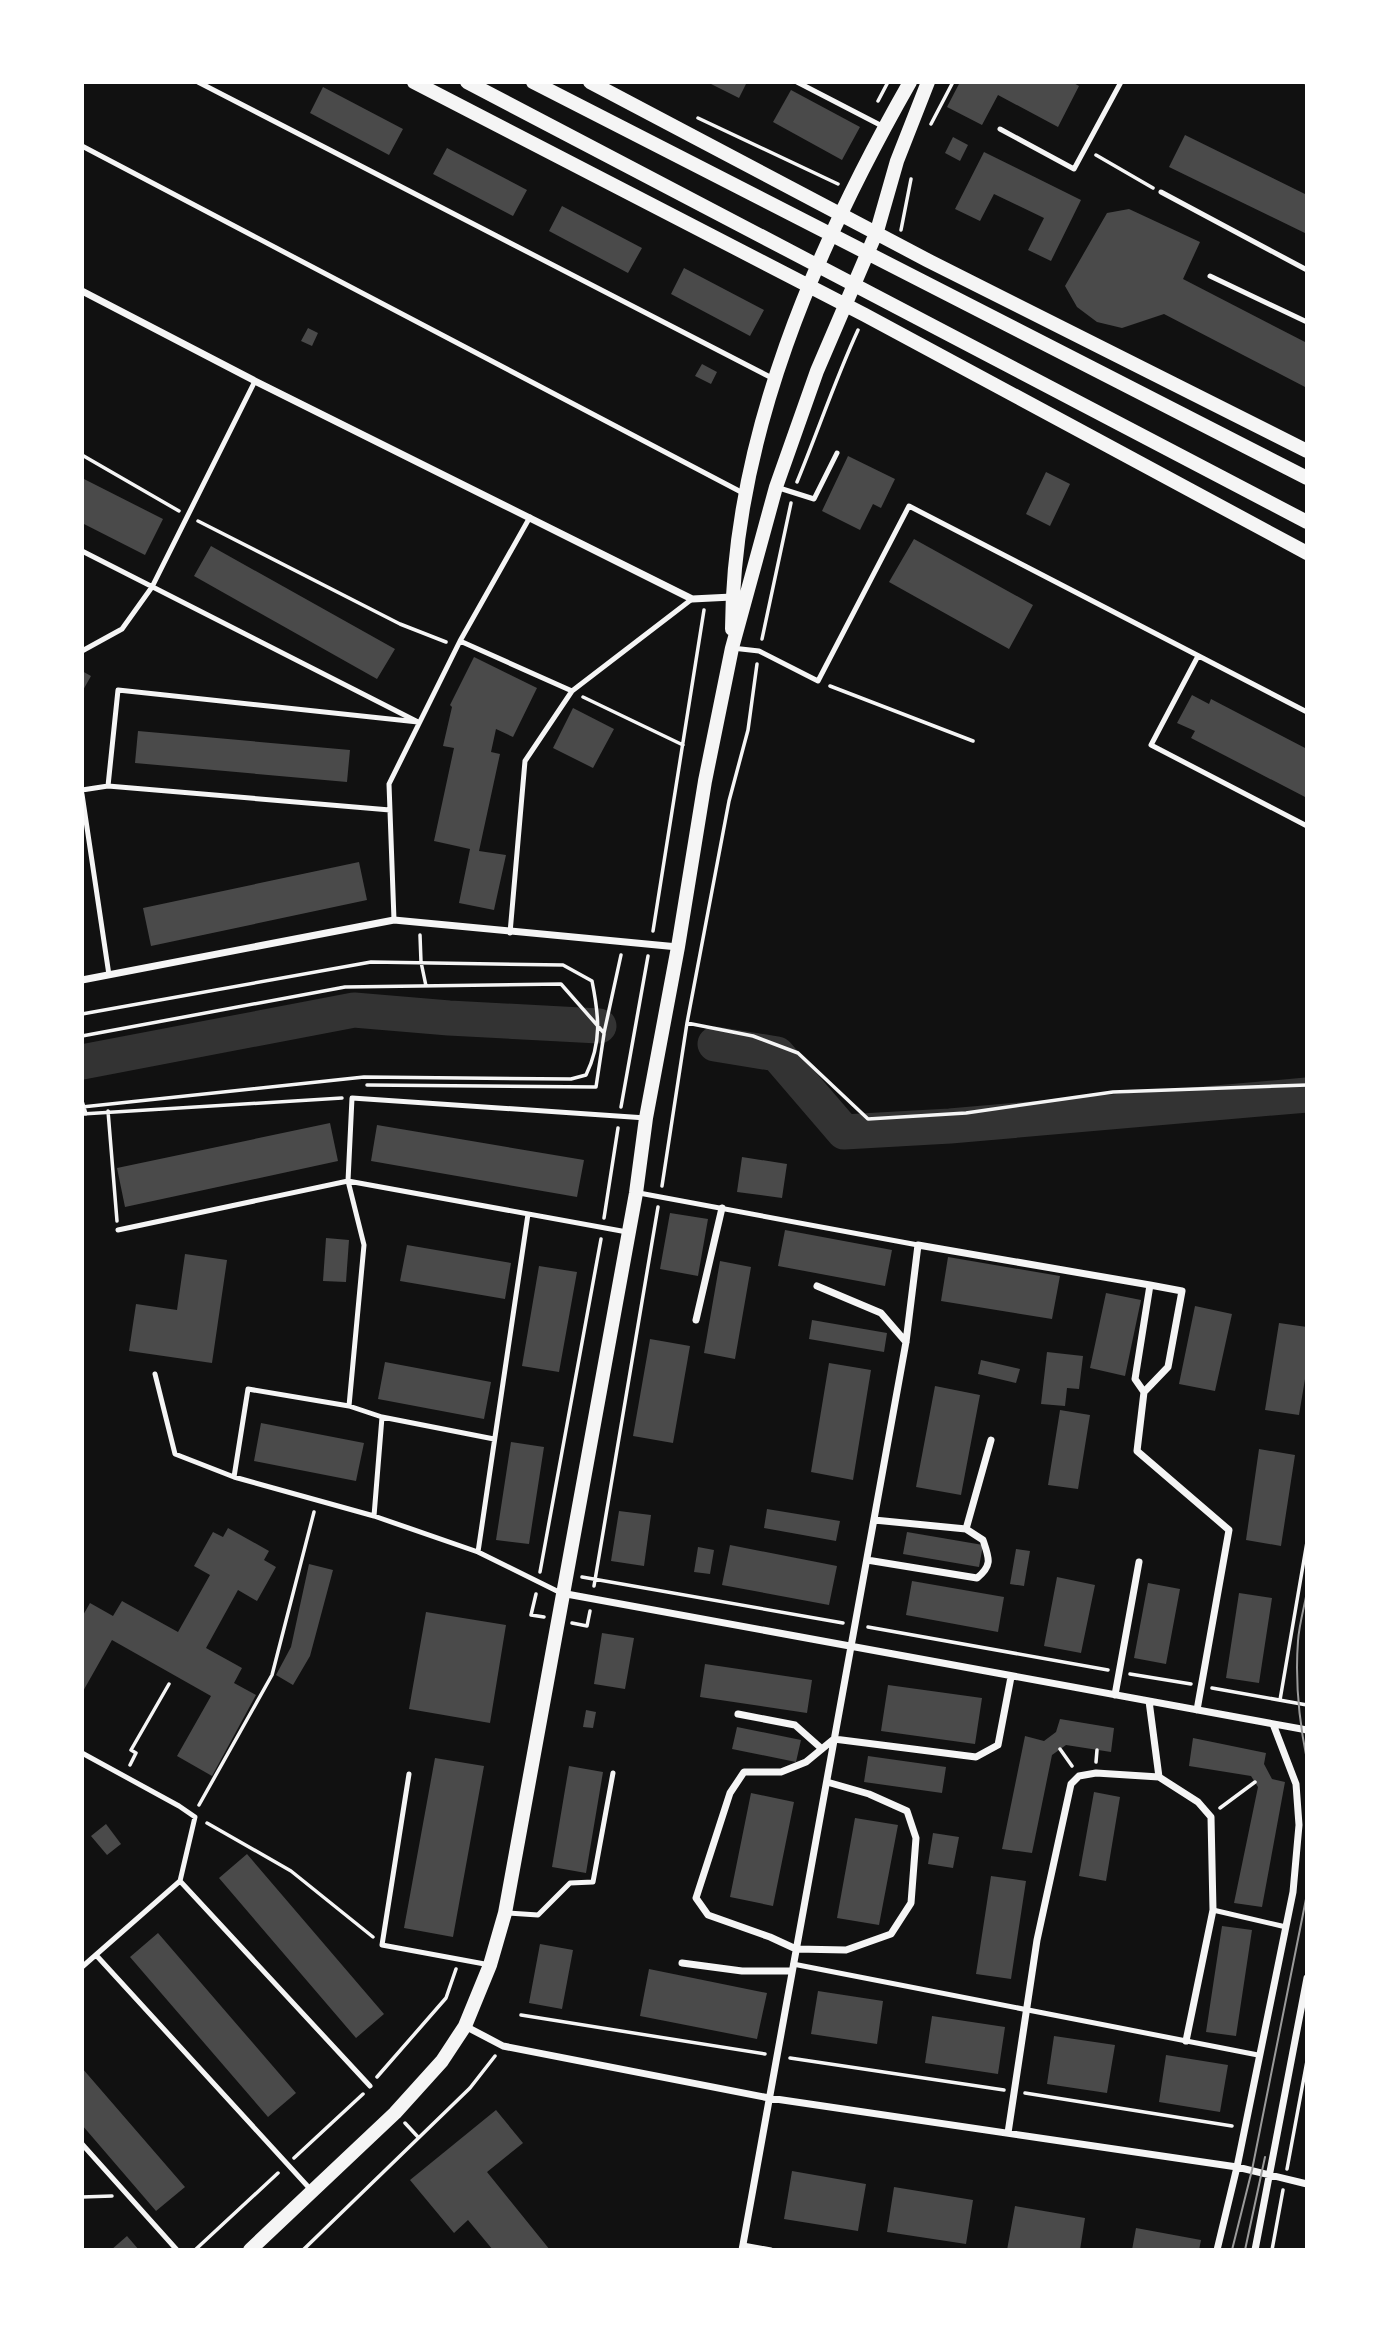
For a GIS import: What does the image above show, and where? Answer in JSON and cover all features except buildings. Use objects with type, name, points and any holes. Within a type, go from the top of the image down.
[{"type":"main road","points":[[414,82],[865,315],[1307,554]]},
{"type":"main road","points":[[467,82],[1307,522]]},
{"type":"main road","points":[[533,82],[1307,478]]},
{"type":"main road","points":[[590,82],[927,260],[1307,451]]},
{"type":"main road","points":[[732,648],[732,597],[746,495],[760,426],[774,379],[841,213],[910,82]]},
{"type":"main road","points":[[250,2250],[395,2113],[442,2060],[465,2026],[490,1965],[505,1913],[556,1620],[636,1193],[646,1118],[705,781],[732,648],[776,487],[817,371],[877,232],[897,162],[928,82]]},
{"type":"street","points":[[82,291],[255,381],[692,599],[732,597]]},
{"type":"street","points":[[82,979],[394,920],[678,947]]},
{"type":"street","points":[[696,1320],[722,1208]]},
{"type":"street","points":[[742,2247],[906,1342],[918,1245],[1182,1291],[1168,1367],[1144,1392],[1137,1451],[1229,1530],[1197,1710]]},
{"type":"street","points":[[1144,1392],[1135,1379],[1150,1285]]},
{"type":"street","points":[[817,1286],[881,1313],[906,1342]]},
{"type":"street","points":[[966,1529],[991,1440]]},
{"type":"street","points":[[867,1560],[977,1578],[986,1570],[989,1560],[984,1540],[966,1529],[874,1520]]},
{"type":"street","points":[[1115,1695],[1139,1562]]},
{"type":"street","points":[[561,1593],[1307,1730]]},
{"type":"street","points":[[827,1782],[869,1794],[907,1811],[916,1838],[911,1903],[891,1934],[846,1950],[796,1949],[771,1937],[708,1915],[696,1898],[730,1793],[744,1772],[781,1772],[806,1762],[834,1739],[976,1757],[998,1745],[1011,1677]]},
{"type":"street","points":[[1149,1701],[1159,1777]]},
{"type":"street","points":[[737,1714],[795,1725],[822,1749]]},
{"type":"street","points":[[1217,2250],[1237,2167],[1293,1892],[1299,1825],[1296,1784],[1273,1724]]},
{"type":"street","points":[[1008,2133],[1037,1940],[1052,1864],[1071,1784],[1079,1776],[1096,1773],[1159,1777],[1198,1802],[1211,1816],[1213,1910],[1186,2041]]},
{"type":"street","points":[[682,1963],[742,1971],[793,1968]]},
{"type":"street","points":[[1255,2250],[1307,1978]]},
{"type":"street","points":[[465,2026],[503,2046],[769,2098],[1237,2167],[1307,2184]]},
{"type":"lane","points":[[198,82],[774,379]]},
{"type":"lane","points":[[797,82],[884,127]]},
{"type":"lane","points":[[1000,129],[1074,169],[1121,82]]},
{"type":"lane","points":[[82,146],[746,495]]},
{"type":"lane","points":[[1161,192],[1307,270]]},
{"type":"lane","points":[[1210,276],[1307,322]]},
{"type":"lane","points":[[82,651],[122,629],[152,587],[255,381]]},
{"type":"lane","points":[[776,487],[814,499],[837,453]]},
{"type":"lane","points":[[732,648],[760,651],[818,681],[909,506],[1307,712]]},
{"type":"lane","points":[[394,920],[389,784],[459,644],[530,517]]},
{"type":"lane","points":[[82,551],[418,722]]},
{"type":"lane","points":[[510,933],[525,761],[572,691],[692,599]]},
{"type":"lane","points":[[459,644],[572,691]]},
{"type":"lane","points":[[1198,656],[1151,745],[1307,826]]},
{"type":"lane","points":[[108,786],[118,690],[418,722]]},
{"type":"lane","points":[[110,975],[82,792],[108,786],[390,810]]},
{"type":"lane","points":[[349,1406],[364,1245],[348,1181],[352,1098],[646,1118]]},
{"type":"lane","points":[[118,1230],[348,1181],[628,1232]]},
{"type":"lane","points":[[636,1193],[918,1245]]},
{"type":"lane","points":[[478,1552],[528,1214]]},
{"type":"lane","points":[[155,1374],[174,1454],[234,1477],[374,1516],[478,1552],[561,1593]]},
{"type":"lane","points":[[234,1477],[247,1389],[349,1406],[382,1417],[494,1439]]},
{"type":"lane","points":[[374,1516],[382,1417]]},
{"type":"lane","points":[[82,1754],[194,1817],[180,1881],[82,1967]]},
{"type":"lane","points":[[505,1913],[538,1915],[570,1883],[593,1882],[613,1773]]},
{"type":"lane","points":[[409,1774],[382,1945],[490,1965]]},
{"type":"lane","points":[[180,1881],[370,2086]]},
{"type":"lane","points":[[1213,1910],[1286,1927]]},
{"type":"lane","points":[[96,1955],[312,2191]]},
{"type":"lane","points":[[793,1968],[1258,2055]]},
{"type":"lane","points":[[82,2144],[177,2250]]},
{"type":"lane","points":[[742,2247],[771,2250]]},
{"type":"path","points":[[686,113],[837,185]]},
{"type":"path","points":[[1084,149],[1161,192]]},
{"type":"path","points":[[899,243],[912,169]]},
{"type":"path","points":[[705,598],[603,1227],[531,1615],[587,1626],[687,1023],[729,801],[748,730],[760,651],[793,492],[825,414],[836,379],[865,315]]},
{"type":"path","points":[[82,456],[188,516],[400,624],[459,644]]},
{"type":"path","points":[[818,681],[973,741]]},
{"type":"path","points":[[572,691],[683,745]]},
{"type":"path","points":[[420,923],[421,962],[426,986]]},
{"type":"path","points":[[596,1087],[604,1033],[624,942]]},
{"type":"path","points":[[82,1014],[370,962],[563,965],[592,981],[599,1026],[586,1075],[571,1079],[364,1077],[83,1107]]},
{"type":"path","points":[[82,1036],[345,987],[561,984],[604,1033]]},
{"type":"path","points":[[687,1023],[753,1036],[798,1053],[868,1119],[966,1113],[1113,1091],[1307,1086]]},
{"type":"path","points":[[82,1101],[86,1114]]},
{"type":"path","points":[[108,1111],[118,1230]]},
{"type":"path","points":[[317,1500],[272,1675],[194,1817],[290,1871],[382,1945]]},
{"type":"path","points":[[1280,1700],[1307,1542]]},
{"type":"path","points":[[596,1579],[1307,1705]]},
{"type":"path","points":[[124,1776],[136,1753],[131,1750],[169,1684]]},
{"type":"path","points":[[1060,1749],[1079,1776]]},
{"type":"path","points":[[1211,1816],[1228,1800],[1255,1782]]},
{"type":"path","points":[[195,2250],[370,2086],[446,1998],[459,1960]]},
{"type":"path","points":[[521,2015],[1244,2128]]},
{"type":"path","points":[[303,2250],[470,2088],[503,2046]]},
{"type":"path","points":[[1293,2136],[1307,2061]]},
{"type":"path","points":[[82,2197],[128,2195]]},
{"type":"waterway","points":[[82,1062],[354,1010],[599,1026]]},
{"type":"waterway","points":[[715,1044],[777,1054],[844,1132],[950,1126],[1307,1095]]},
{"type":"tram line","points":[[1307,1592],[1299,1635],[1297,1671],[1307,1760]]},
{"type":"tram line","points":[[1232,2250],[1252,2170],[1307,1894]]},
{"type":"tram line","points":[[1245,2250],[1265,2157]]}]
